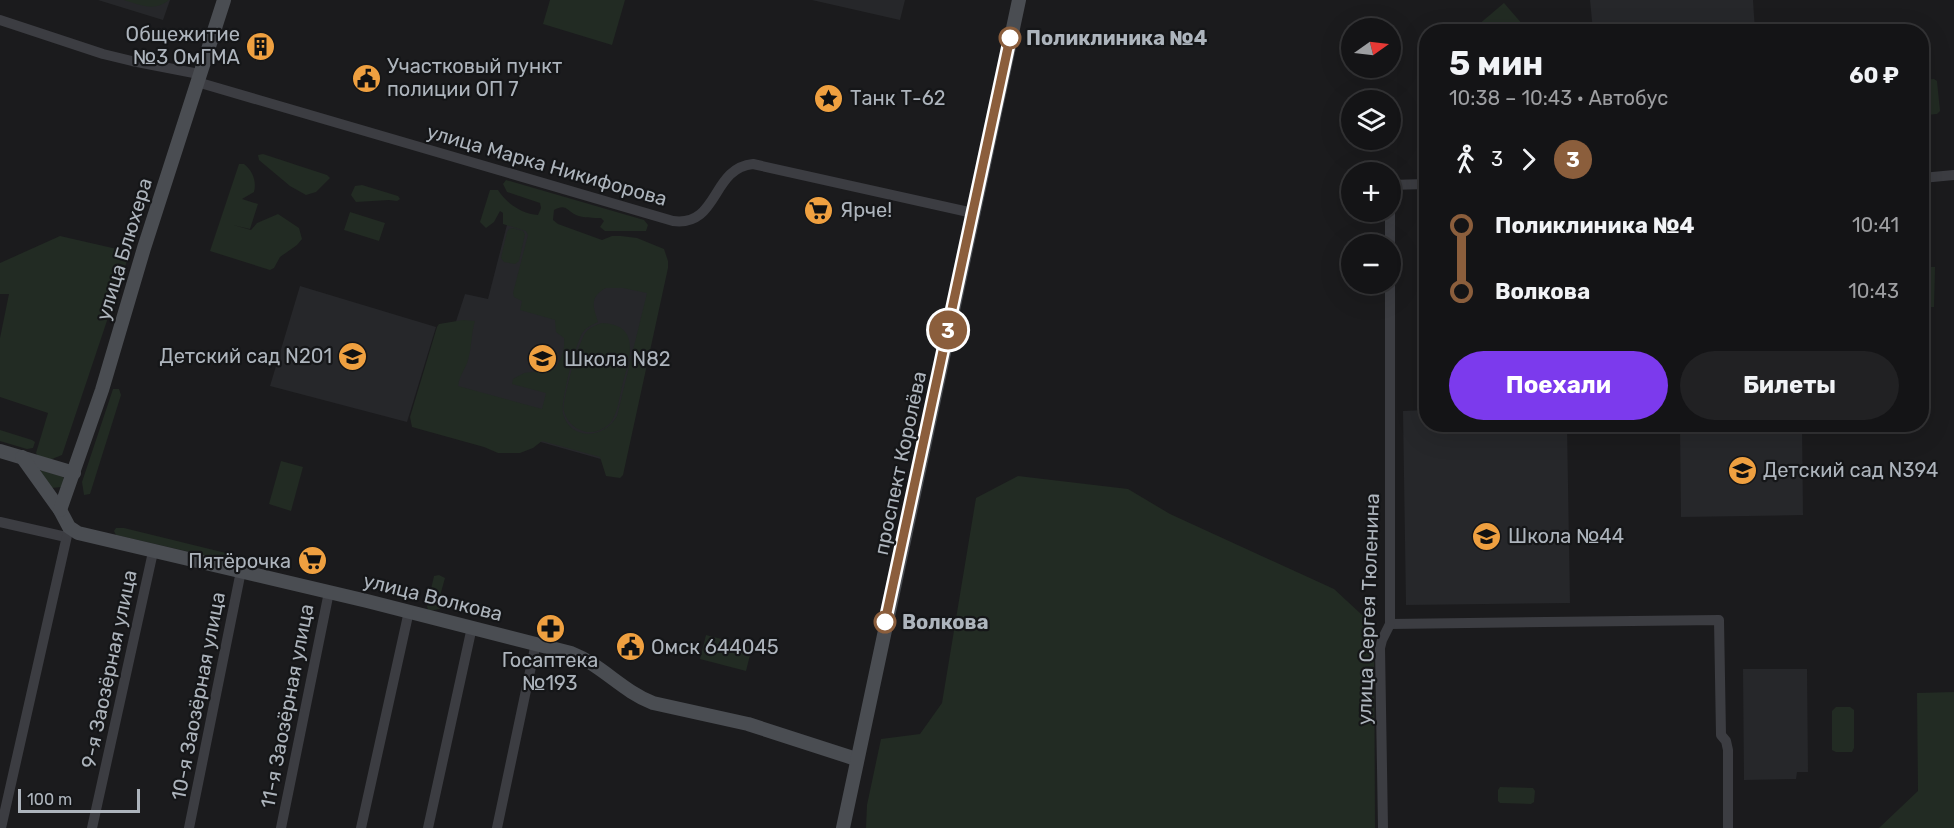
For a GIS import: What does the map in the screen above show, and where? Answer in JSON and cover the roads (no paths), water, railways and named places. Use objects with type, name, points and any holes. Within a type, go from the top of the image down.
[{"type":"street","name":"улица Блюхера","points":[[60,510],[102,390],[224,0]]},
{"type":"street","name":"проспект Королёва","points":[[843,828],[1019,0]]},
{"type":"street","name":"улица Марка Никифорова","points":[[0,20],[103,54],[198,78],[673,221],[685,222],[701,213],[709,206],[724,179],[742,166],[753,164],[973,213]]},
{"type":"street","points":[[1929,177],[1954,175]]},
{"type":"street","points":[[1401,185],[1419,184]]},
{"type":"street","name":"улица Сергея Тюленина","points":[[1383,828],[1380,648],[1390,624],[1390,294]]},
{"type":"street","points":[[0,451],[74,473]]},
{"type":"street","points":[[1,828],[68,532],[60,510],[22,458]]},
{"type":"street","points":[[0,522],[68,532]]},
{"type":"street","name":"улица Волкова","points":[[68,532],[329,592],[536,643],[582,657],[627,691],[653,703],[748,724],[856,759]]},
{"type":"street","name":"9-я Заозёрная улица","points":[[92,828],[153,552]]},
{"type":"street","name":"10-я Заозёрная улица","points":[[189,828],[241,572]]},
{"type":"street","name":"11-я Заозёрная улица","points":[[281,828],[329,592]]},
{"type":"street","points":[[361,828],[409,611]]},
{"type":"street","points":[[1390,624],[1719,620],[1721,735],[1726,741],[1728,750],[1728,828]]},
{"type":"street","points":[[428,828],[472,627]]},
{"type":"street","points":[[497,828],[536,643]]},
{"type":"place","name":"Поликлиника №4","points":[[1010,38]]},
{"type":"place","name":"Общежитие №3 ОмГМА","points":[[261,46]]},
{"type":"place","name":"Участковый пункт полиции ОП 7","points":[[366,78]]},
{"type":"place","name":"Танк Т-62","points":[[829,98]]},
{"type":"place","name":"Ярче!","points":[[819,210]]},
{"type":"place","name":"Детский сад N201","points":[[353,356]]},
{"type":"place","name":"Школа N82","points":[[543,359]]},
{"type":"place","name":"Детский сад N394","points":[[1742,470]]},
{"type":"place","name":"Школа №44","points":[[1487,536]]},
{"type":"place","name":"Пятёрочка","points":[[312,561]]},
{"type":"place","name":"Волкова","points":[[885,622]]},
{"type":"place","name":"Госаптека №193","points":[[550,629]]},
{"type":"place","name":"Омск 644045","points":[[630,647]]}]
